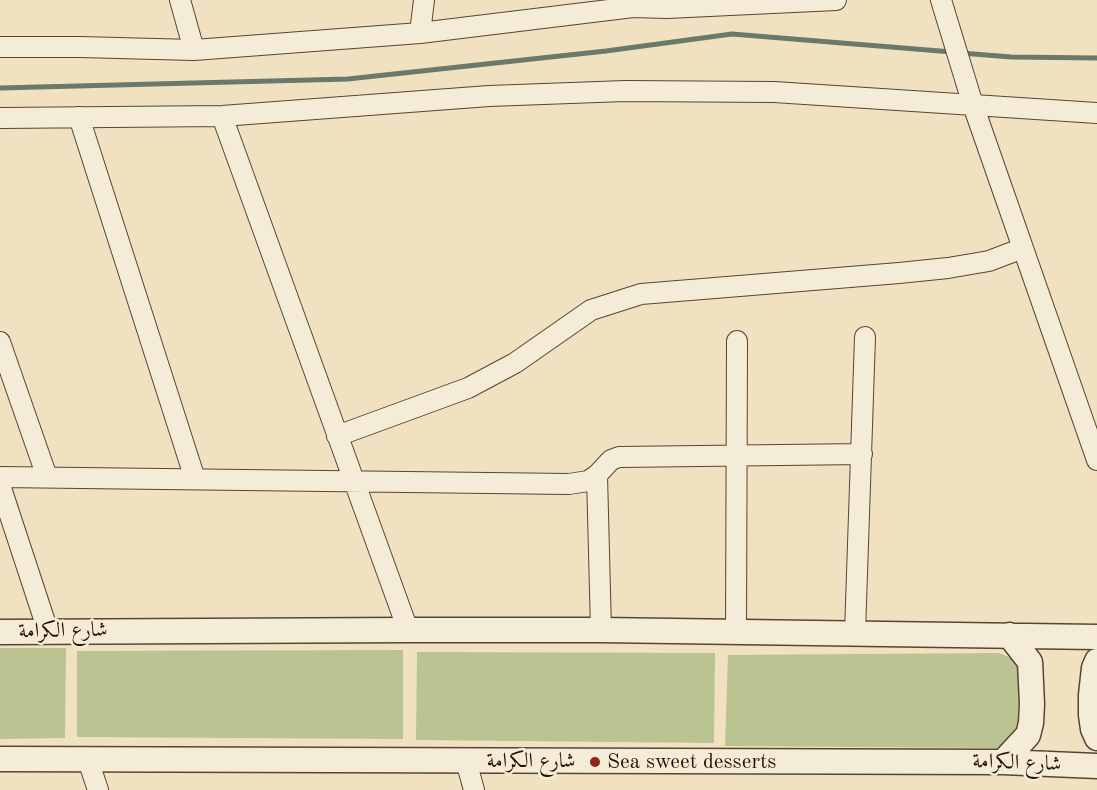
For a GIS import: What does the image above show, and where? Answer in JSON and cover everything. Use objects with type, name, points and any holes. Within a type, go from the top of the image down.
[{"type":"street","points":[[180,0],[194,50]]},
{"type":"street","points":[[420,33],[424,0]]},
{"type":"street","points":[[0,47],[194,50],[420,33],[667,4],[836,0]]},
{"type":"street","points":[[941,0],[973,105],[1097,460]]},
{"type":"street","points":[[0,118],[222,116],[489,96],[625,92],[774,92],[1097,113]]},
{"type":"street","points":[[222,116],[408,630]]},
{"type":"street","points":[[80,117],[195,479]]},
{"type":"street","points":[[337,436],[468,388],[514,363],[591,309],[641,294],[948,268],[988,261],[1023,248]]},
{"type":"street","points":[[855,633],[865,337]]},
{"type":"street","points":[[736,633],[737,341]]},
{"type":"street","points":[[0,342],[48,477]]},
{"type":"street","points":[[0,477],[569,484],[588,481],[611,460],[619,458],[862,454]]},
{"type":"street","points":[[597,475],[602,630]]},
{"type":"street","points":[[0,485],[48,631]]},
{"type":"street","name":"شارع الكرامة","points":[[0,632],[602,630],[1097,637]]},
{"type":"street","points":[[1003,762],[1028,735],[1032,704],[1030,662],[1009,635]]},
{"type":"street","points":[[1097,661],[1091,695],[1092,722],[1097,738]]},
{"type":"street","name":"شارع الكرامة","points":[[0,759],[1003,762],[1097,766]]},
{"type":"street","points":[[88,760],[98,790]]},
{"type":"street","points":[[466,761],[474,790]]},
{"type":"green space","points":[[0,648],[66,648],[65,738],[0,739]]},
{"type":"green space","points":[[403,650],[403,739],[77,737],[77,651]]},
{"type":"green space","points":[[417,652],[715,653],[714,743],[416,740]]},
{"type":"green space","points":[[999,653],[1018,661],[1020,670],[1018,728],[1009,745],[996,748],[725,746],[728,655]]},
{"type":"waterway","points":[[0,88],[348,79],[606,51],[732,34],[952,52]]},
{"type":"waterway","points":[[961,53],[1011,57],[1097,58]]},
{"type":"place","name":"Sea sweet desserts","points":[[595,762]]}]
